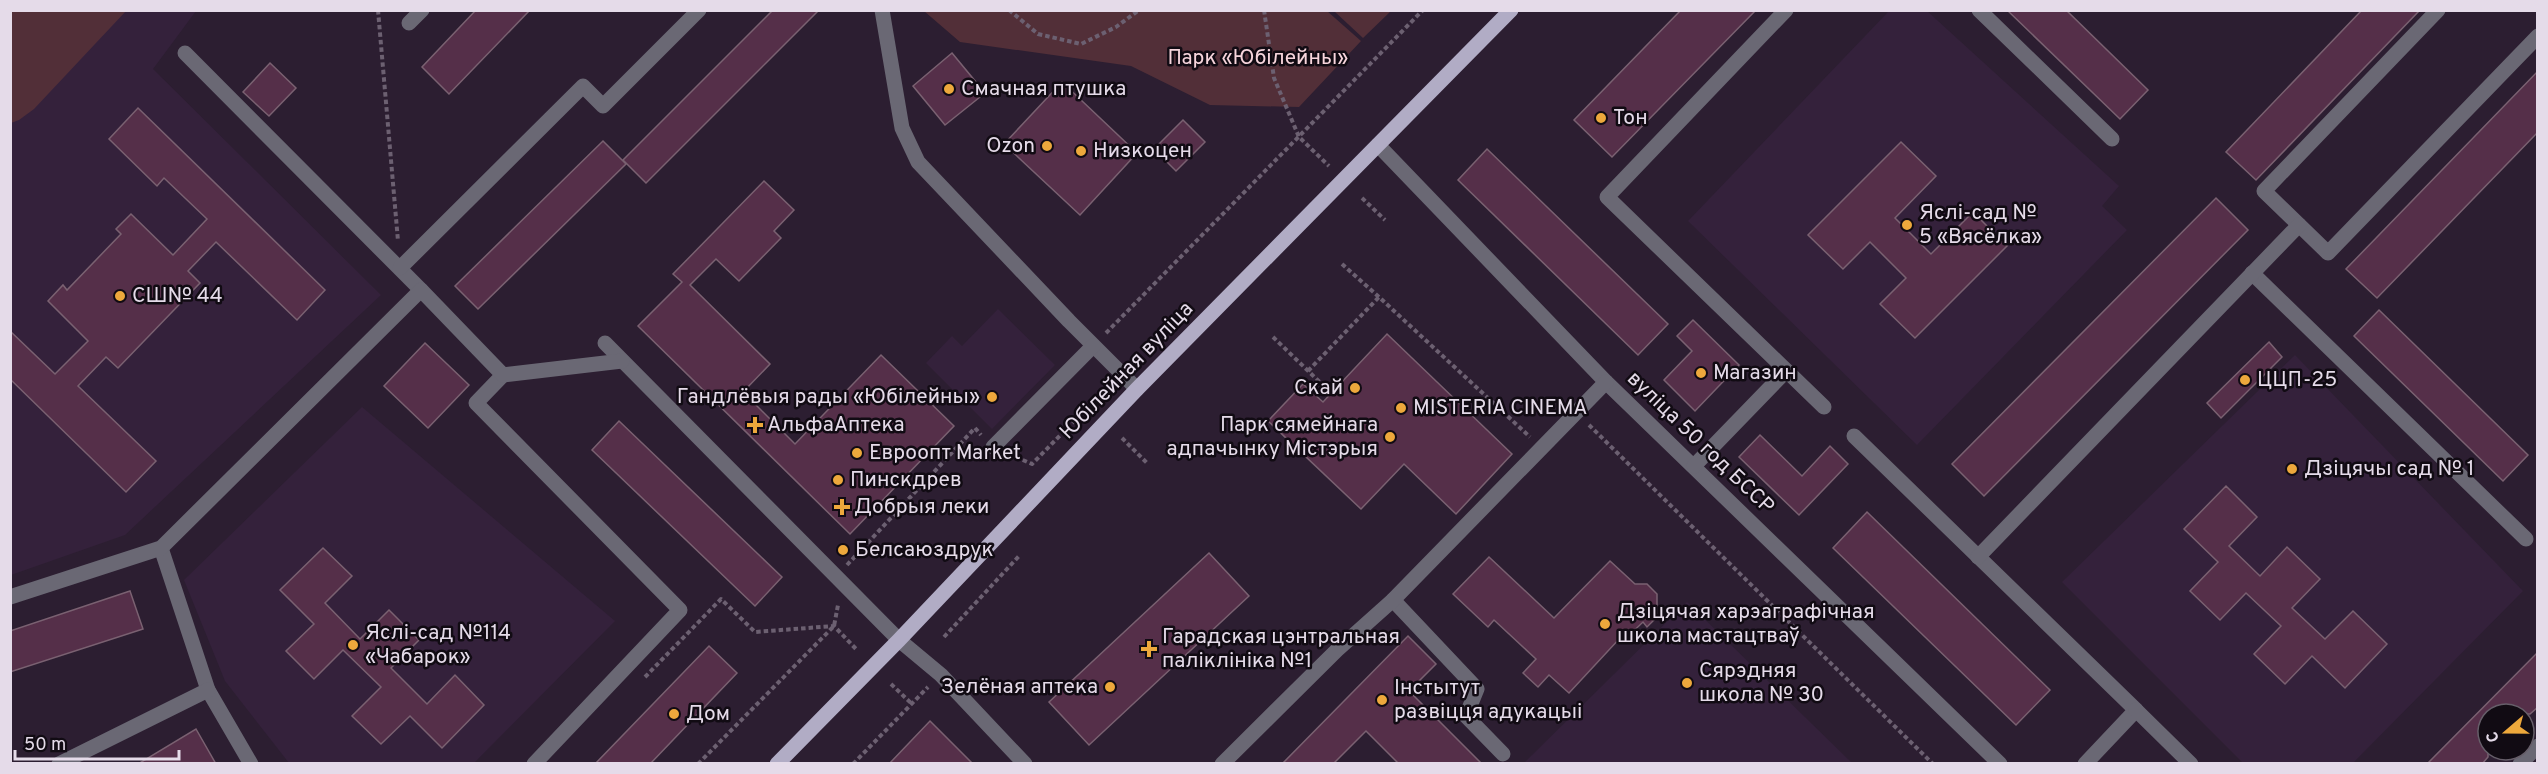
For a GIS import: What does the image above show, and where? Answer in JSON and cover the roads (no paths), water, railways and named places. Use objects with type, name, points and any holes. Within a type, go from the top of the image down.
[{"type":"main road","name":"Юбілейная вуліца","points":[[777,764],[899,640],[1137,389],[1511,10]]},
{"type":"street","points":[[409,23],[422,10]]},
{"type":"street","points":[[400,268],[584,86],[603,106],[699,10]]},
{"type":"street","points":[[882,10],[902,128],[918,162],[1093,346],[1137,389]]},
{"type":"street","points":[[1786,10],[1607,197],[1824,407]]},
{"type":"street","points":[[1979,10],[2112,140]]},
{"type":"street","points":[[2438,10],[2264,190],[2328,253],[2538,36]]},
{"type":"street","points":[[185,53],[422,290],[503,375]]},
{"type":"street","name":"вуліца 50 год БССР","points":[[1378,145],[1606,382],[2000,764]]},
{"type":"street","points":[[1978,557],[2299,225]]},
{"type":"street","points":[[2252,273],[2526,539]]},
{"type":"street","points":[[10,597],[160,548],[422,290]]},
{"type":"street","points":[[604,343],[899,640],[941,675],[1025,764]]},
{"type":"street","points":[[993,447],[1093,346]]},
{"type":"street","points":[[534,764],[680,610],[476,403],[503,375],[622,361]]},
{"type":"street","points":[[1694,466],[1786,371]]},
{"type":"street","points":[[1222,764],[1337,650],[1393,600],[1606,382]]},
{"type":"street","points":[[1854,436],[2191,764]]},
{"type":"street","points":[[160,548],[208,690],[251,764]]},
{"type":"street","points":[[1393,600],[1477,689],[1466,716],[1503,754]]},
{"type":"street","points":[[59,764],[208,690]]},
{"type":"street","points":[[2085,764],[2136,710]]},
{"type":"street","points":[[2520,764],[2538,746]]},
{"type":"place","name":"Смачная птушка","points":[[949,89]]},
{"type":"place","name":"Тон","points":[[1601,118]]},
{"type":"place","name":"Ozon","points":[[1047,146]]},
{"type":"place","name":"Низкоцен","points":[[1081,151]]},
{"type":"place","name":"Яслі-сад № 5 «Вясёлка»","points":[[1907,225]]},
{"type":"place","name":"СШ№ 44","points":[[120,296]]},
{"type":"place","name":"Магазин","points":[[1701,373]]},
{"type":"place","name":"ЦЦП-25","points":[[2245,380]]},
{"type":"place","name":"Скай","points":[[1355,388]]},
{"type":"place","name":"Гандлёвыя рады «Юбілейны»","points":[[992,397]]},
{"type":"place","name":"MISTERIA CINEMA","points":[[1401,408]]},
{"type":"place","name":"АльфаАптека","points":[[755,425]]},
{"type":"place","name":"Парк сямейнага адпачынку Містэрыя","points":[[1390,437]]},
{"type":"place","name":"Евроопт Market","points":[[857,453]]},
{"type":"place","name":"Дзіцячы сад № 1","points":[[2292,469]]},
{"type":"place","name":"Пинскдрев","points":[[838,480]]},
{"type":"place","name":"Добрыя леки","points":[[842,507]]},
{"type":"place","name":"Белсаюздрук","points":[[843,550]]},
{"type":"place","name":"Дзіцячая харэаграфічная школа мастацтваў","points":[[1605,624]]},
{"type":"place","name":"Яслі-сад №114 «Чабарок»","points":[[353,645]]},
{"type":"place","name":"Гарадская цэнтральная паліклініка №1","points":[[1149,649]]},
{"type":"place","name":"Сярэдняя школа № 30","points":[[1687,683]]},
{"type":"place","name":"Зелёная аптека","points":[[1110,687]]},
{"type":"place","name":"Інстытут развіцця адукацыі","points":[[1382,700]]},
{"type":"place","name":"Дом","points":[[674,714]]},
{"type":"park label","name":"Парк «Юбілейны»","points":[[1258,58]]}]
